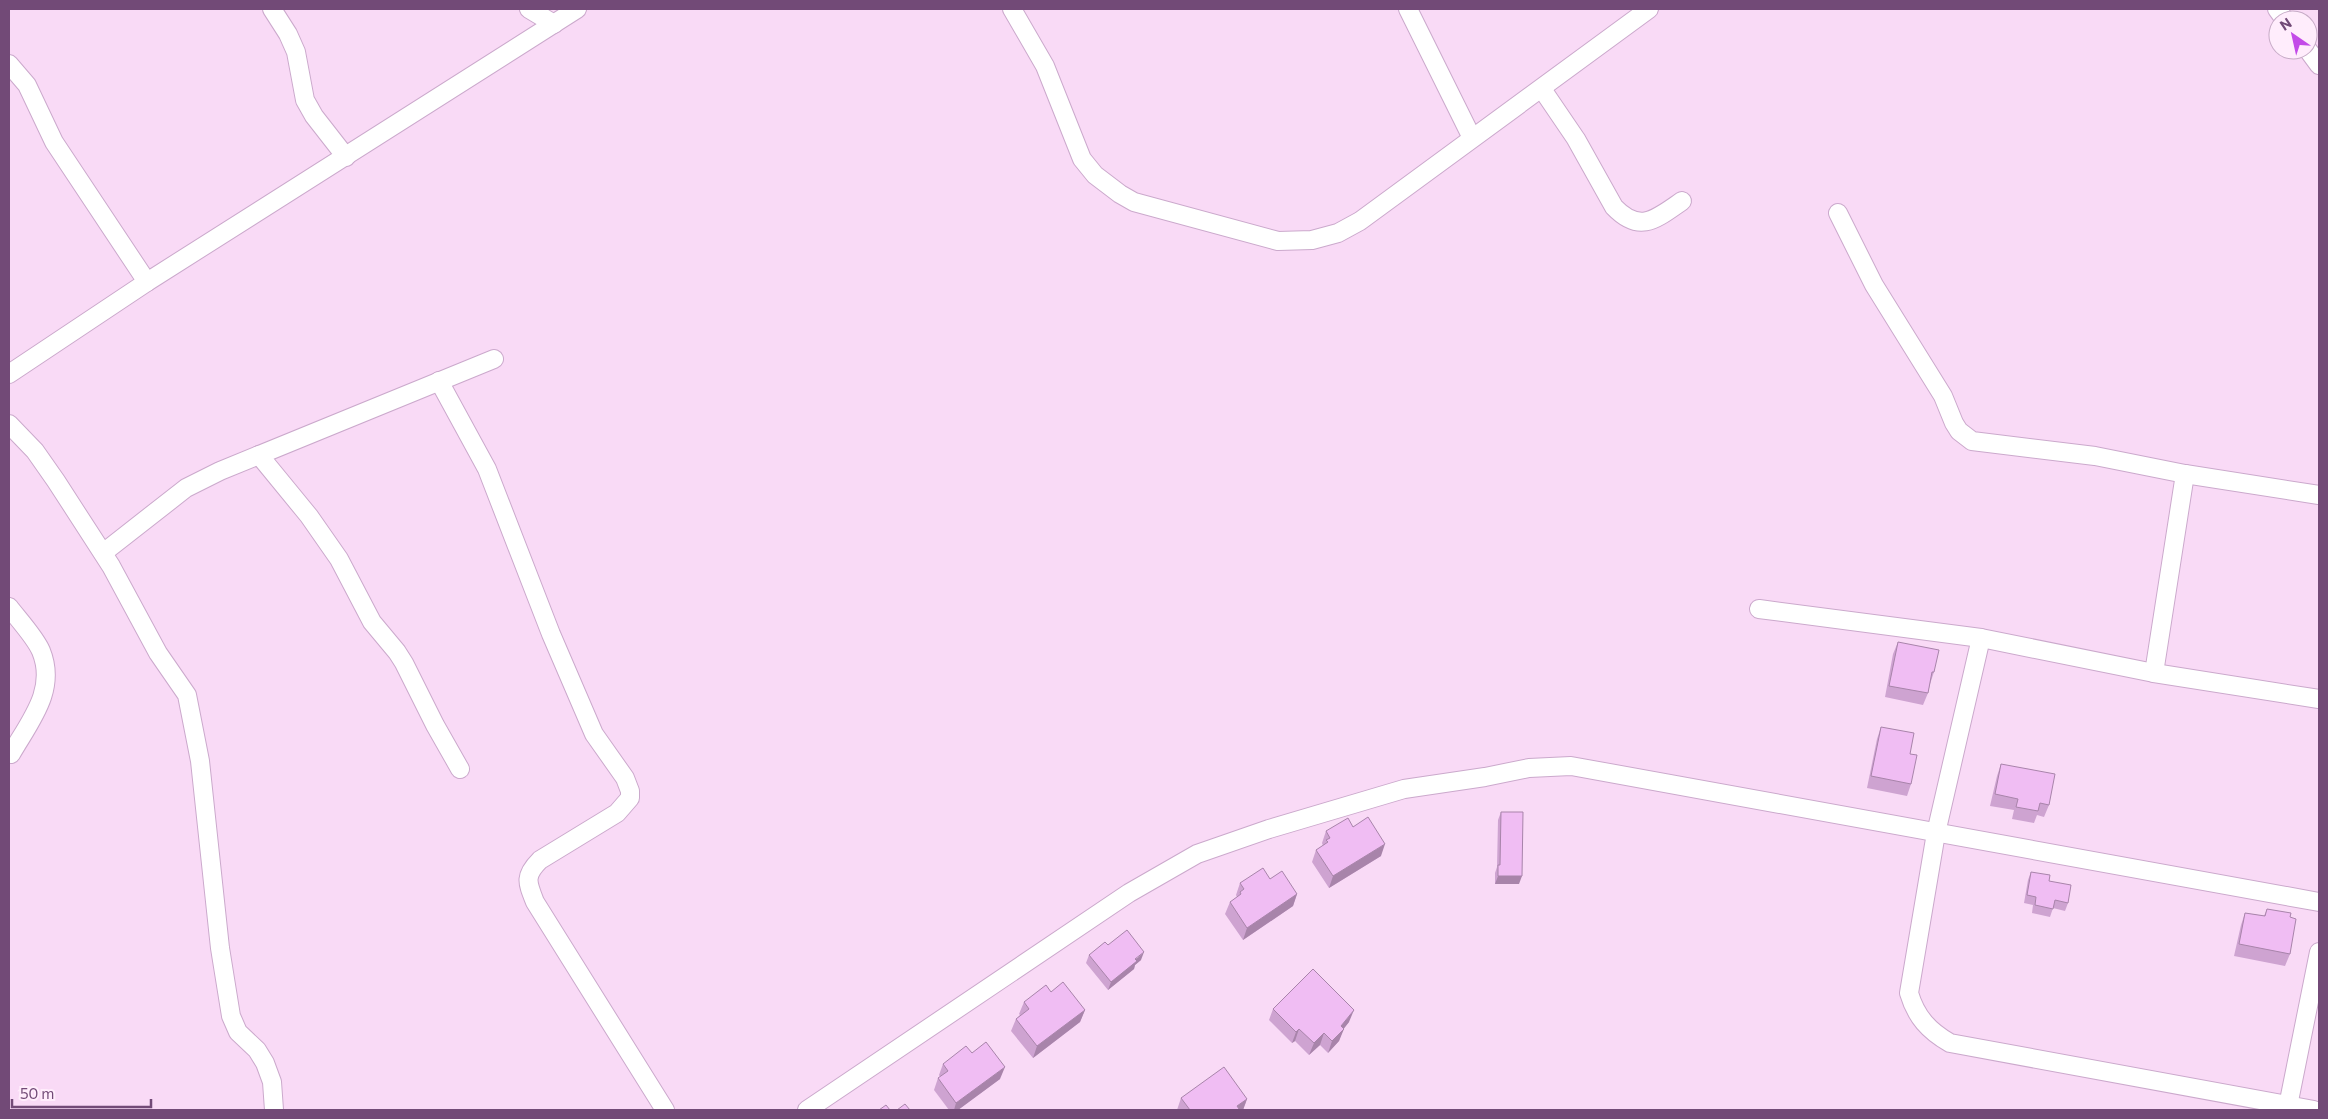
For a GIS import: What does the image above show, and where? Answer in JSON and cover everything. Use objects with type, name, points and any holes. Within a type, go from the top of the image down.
[{"type":"street","points":[[272,9],[288,34],[296,52],[305,100],[314,116],[346,157]]},
{"type":"street","points":[[529,9],[554,24]]},
{"type":"street","points":[[9,374],[147,282],[577,9]]},
{"type":"street","points":[[1012,9],[1045,66],[1082,159],[1095,175],[1134,202],[1278,241],[1312,240],[1338,233],[1360,221],[1649,9]]},
{"type":"street","points":[[1408,9],[1472,138]]},
{"type":"street","points":[[9,64],[28,85],[54,142],[147,282]]},
{"type":"street","points":[[1542,89],[1576,139],[1614,207],[1621,214],[1630,221],[1651,221],[1682,201]]},
{"type":"street","points":[[1838,213],[1874,285],[1943,396],[1954,423],[1964,436],[1978,442],[2095,456],[2185,474],[2319,495]]},
{"type":"street","points":[[103,553],[186,488],[220,471],[494,358]]},
{"type":"street","points":[[439,381],[487,469],[548,625],[594,734],[625,778],[630,791],[630,798],[617,813],[540,860],[531,869],[528,878],[530,890],[545,918],[665,1110]]},
{"type":"street","points":[[9,424],[35,451],[103,553],[158,653],[187,694],[200,761],[220,948],[231,1016],[238,1032],[257,1050],[265,1063],[272,1082],[274,1110]]},
{"type":"street","points":[[259,455],[309,516],[339,558],[372,622],[397,652],[435,726],[460,769]]},
{"type":"street","points":[[2154,673],[2185,474]]},
{"type":"street","points":[[9,607],[41,650],[46,676],[44,695],[39,707],[11,754]]},
{"type":"street","points":[[1760,609],[1981,638],[2154,673],[2319,698]]},
{"type":"street","points":[[1981,638],[1936,833],[1910,993],[1913,1007],[1920,1020],[1935,1035],[1950,1043],[2239,1104],[2288,1106],[2314,1110]]},
{"type":"street","points":[[807,1110],[978,997],[1129,893],[1197,854],[1269,828],[1404,789],[1485,777],[1529,768],[1571,766],[2319,902]]},
{"type":"street","points":[[2288,1106],[2319,952]]},
{"type":"shaded area","points":[[9,9],[2319,9],[2319,1110],[9,1110]]},
{"type":"building","points":[[1898,642],[1939,650],[1928,693],[1889,686]]},
{"type":"building","points":[[1881,727],[1914,733],[1910,754],[1917,755],[1911,784],[1871,776]]},
{"type":"building","points":[[2001,764],[2055,774],[2049,805],[2040,803],[2038,811],[2016,807],[2018,799],[1995,794]]},
{"type":"building","points":[[1501,812],[1523,812],[1522,876],[1498,876]]},
{"type":"building","points":[[1368,817],[1385,844],[1333,876],[1316,850],[1328,842],[1326,840],[1330,838],[1326,831],[1348,818],[1353,827]]},
{"type":"building","points":[[1263,868],[1270,879],[1282,871],[1297,894],[1247,928],[1230,902],[1241,894],[1240,892],[1244,889],[1240,883]]},
{"type":"building","points":[[2031,872],[2050,875],[2049,881],[2071,885],[2068,903],[2055,900],[2053,909],[2035,905],[2036,897],[2027,895]]},
{"type":"building","points":[[2267,909],[2291,913],[2290,917],[2296,919],[2290,954],[2239,944],[2245,913],[2265,916]]},
{"type":"building","points":[[1127,930],[1144,952],[1135,959],[1137,961],[1111,982],[1089,955],[1105,942],[1108,945]]},
{"type":"building","points":[[1313,969],[1354,1010],[1341,1026],[1344,1029],[1332,1041],[1324,1033],[1314,1043],[1299,1029],[1296,1032],[1273,1009]]},
{"type":"building","points":[[1063,982],[1085,1010],[1037,1046],[1016,1019],[1029,1009],[1024,1002],[1046,985],[1051,992]]},
{"type":"building","points":[[986,1042],[1005,1067],[956,1103],[938,1078],[948,1071],[943,1064],[966,1046],[972,1053]]},
{"type":"building","points":[[1224,1067],[1247,1099],[1237,1106],[1238,1110],[1190,1110],[1181,1098]]},
{"type":"building","points":[[905,1104],[910,1110],[897,1110]]},
{"type":"building","points":[[886,1105],[890,1110],[879,1110]]}]
